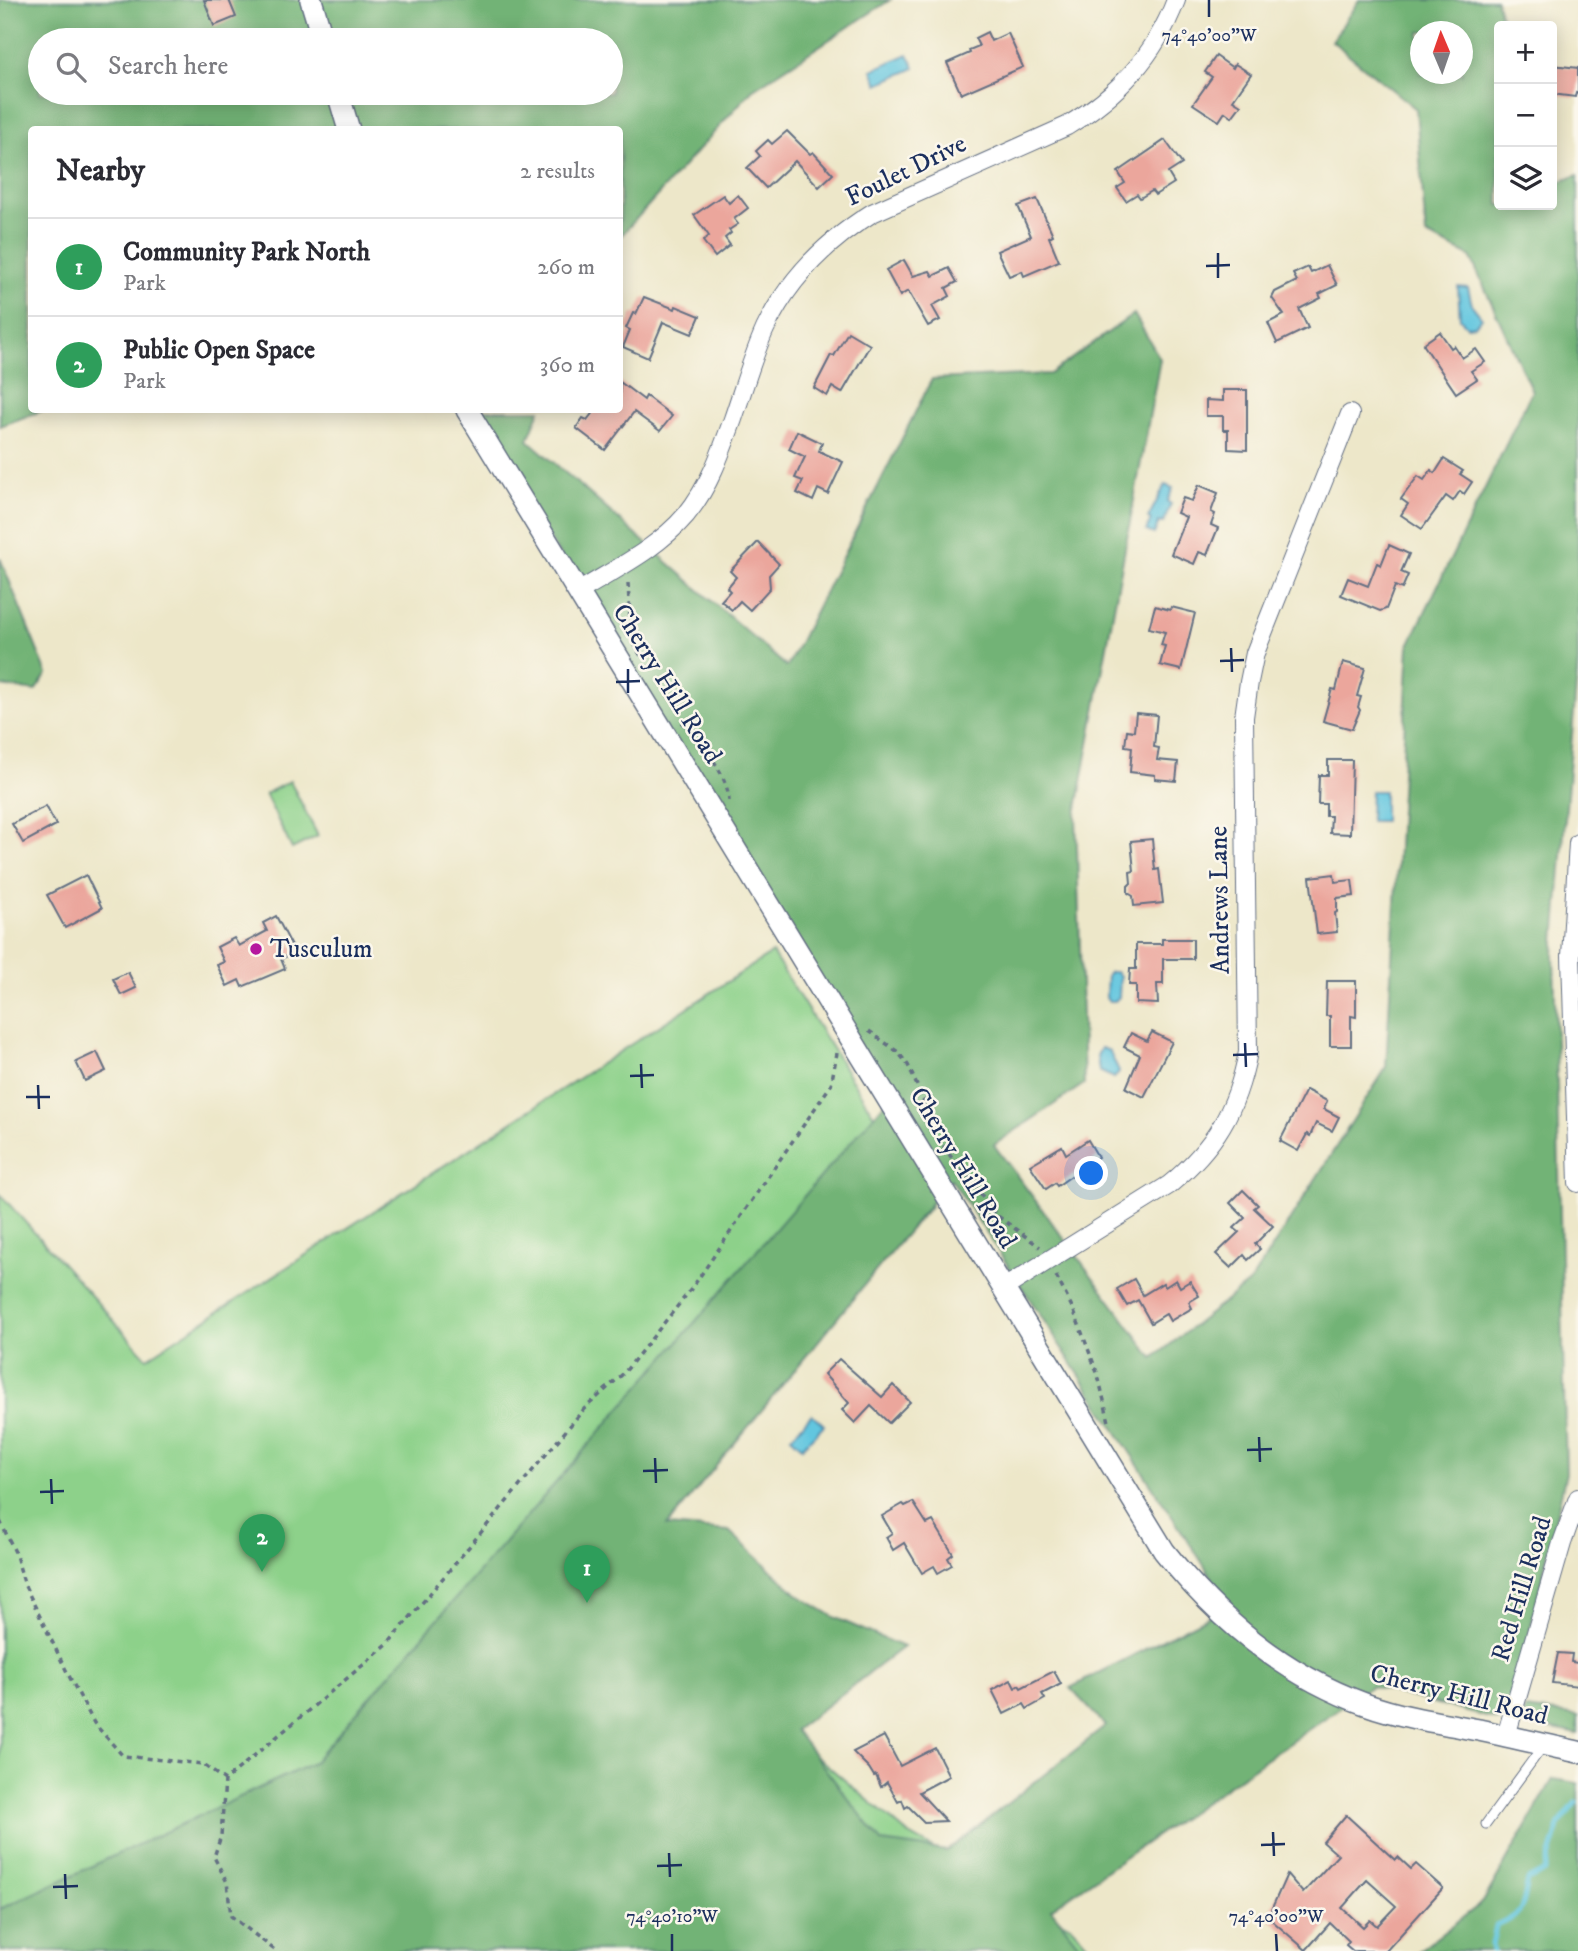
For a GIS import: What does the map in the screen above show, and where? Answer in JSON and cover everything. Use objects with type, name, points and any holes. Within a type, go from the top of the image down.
[{"type":"street","points":[[311,0],[319,28]]},
{"type":"street","name":"Foulet Drive","points":[[578,592],[668,534],[704,490],[717,462],[765,330],[799,274],[823,249],[846,229],[872,213],[1067,126],[1094,109],[1118,89],[1156,44],[1176,0]]},
{"type":"street","points":[[342,105],[348,126]]},
{"type":"street","name":"Cherry Hill Road","points":[[469,413],[1164,1551],[1191,1585],[1222,1617],[1256,1645],[1292,1670],[1331,1690],[1402,1716],[1578,1752]]},
{"type":"street","name":"Andrews Lane","points":[[1004,1288],[1169,1185],[1208,1149],[1235,1103],[1248,1052],[1244,717],[1249,682],[1266,622],[1350,414]]},
{"type":"street","points":[[1578,843],[1571,956],[1578,1183]]},
{"type":"street","name":"Red Hill Road","points":[[1506,1736],[1578,1497]]},
{"type":"lane","points":[[1486,1824],[1543,1745]]},
{"type":"path","points":[[624,564],[629,587],[631,638],[642,657]]},
{"type":"path","points":[[675,714],[714,761],[728,793],[729,807]]},
{"type":"path","points":[[865,1027],[898,1052],[908,1065],[943,1145],[995,1214],[1044,1252]]},
{"type":"path","points":[[276,1951],[231,1916],[227,1881],[214,1857],[221,1836],[225,1780],[387,1645],[584,1409],[624,1373],[692,1288],[831,1085],[838,1051]]},
{"type":"path","points":[[1053,1269],[1073,1309],[1098,1375],[1109,1423]]},
{"type":"path","points":[[0,1521],[15,1552],[25,1586],[94,1723],[123,1756],[202,1764],[225,1780]]},
{"type":"green space","points":[[0,0],[890,0],[752,90],[623,234],[623,126],[28,126],[28,413],[36,413],[0,426]]},
{"type":"green space","points":[[1359,0],[1496,0],[1502,21],[1494,21],[1494,210],[1557,210],[1557,183],[1578,175],[1578,662],[1554,954],[1566,1473],[1509,1723],[1371,1686],[1051,1909],[1084,1951],[0,1951],[0,1909],[313,1763],[890,1097],[473,413],[539,413],[528,440],[787,667],[932,379],[1050,374],[1134,314],[1160,359],[1076,814],[1084,1084],[994,1145],[1153,1358],[1251,1281],[1386,1068],[1409,645],[1532,391],[1470,256],[1426,235],[1416,109],[1332,41]],"holes":[[[951,1179],[1230,1605],[1070,1688],[1106,1726],[947,1851],[882,1842],[795,1730],[903,1647],[836,1618],[798,1595],[729,1531],[667,1526]]]},
{"type":"green space","points":[[0,558],[47,674],[35,691],[0,686]]},
{"type":"green space","points":[[290,781],[318,836],[292,849],[265,794]]},
{"type":"green space","points":[[772,953],[931,1206],[636,1533],[721,1675],[908,1834],[1072,1927],[1093,1951],[0,1951],[0,1194],[147,1358]]},
{"type":"green space","points":[[1525,1709],[1578,1716],[1578,1734],[1523,1723]]},
{"type":"green space","points":[[1553,1779],[1578,1783],[1578,1951],[1419,1951],[1483,1902]]},
{"type":"water","points":[[908,54],[915,68],[878,84],[872,70]]},
{"type":"water","points":[[1458,287],[1468,288],[1472,305],[1482,318],[1475,325],[1467,326],[1460,319]]},
{"type":"water","points":[[1165,485],[1173,488],[1167,502],[1171,504],[1163,523],[1159,522],[1154,534],[1146,531],[1151,520],[1148,518]]},
{"type":"water","points":[[1371,791],[1384,791],[1384,821],[1370,821]]},
{"type":"water","points":[[1116,972],[1120,976],[1119,997],[1115,1001],[1109,1001],[1106,997],[1107,975]]},
{"type":"water","points":[[1101,1048],[1110,1051],[1117,1067],[1119,1073],[1114,1078],[1099,1071],[1097,1056]]},
{"type":"water","points":[[812,1414],[824,1425],[802,1447],[791,1437]]},
{"type":"building","points":[[204,0],[229,0],[236,17],[214,26]]},
{"type":"building","points":[[987,32],[991,41],[1008,33],[1023,67],[961,94],[947,63],[970,53],[969,50],[979,46],[975,38]]},
{"type":"building","points":[[1216,56],[1233,68],[1235,64],[1251,74],[1233,100],[1241,105],[1232,117],[1225,112],[1219,121],[1193,104],[1212,77],[1205,72]]},
{"type":"building","points":[[1557,66],[1578,68],[1578,94],[1576,93],[1575,97],[1557,95]]},
{"type":"building","points":[[787,131],[810,154],[813,152],[833,174],[819,187],[795,161],[766,188],[747,168],[760,156],[756,151],[768,140],[772,144]]},
{"type":"building","points":[[1165,140],[1182,164],[1168,173],[1174,183],[1155,195],[1152,191],[1140,198],[1137,194],[1126,201],[1117,188],[1125,183],[1118,172]]},
{"type":"building","points":[[723,195],[729,203],[738,195],[748,208],[734,219],[738,224],[729,230],[731,233],[725,238],[730,245],[715,257],[703,241],[709,236],[694,215]]},
{"type":"building","points":[[1037,199],[1053,235],[1049,237],[1059,261],[1024,276],[1022,271],[1009,276],[997,251],[1031,236],[1018,206]]},
{"type":"building","points":[[904,260],[913,276],[930,271],[933,276],[949,268],[957,282],[946,288],[950,296],[932,306],[940,320],[928,326],[908,291],[900,296],[886,270]]},
{"type":"building","points":[[1327,265],[1337,285],[1319,294],[1321,298],[1299,309],[1308,328],[1277,343],[1268,323],[1284,315],[1272,298],[1275,292],[1297,281],[1293,274],[1308,267],[1311,273]]},
{"type":"building","points":[[644,297],[700,316],[692,334],[663,322],[648,358],[623,347],[630,330],[626,328]]},
{"type":"building","points":[[848,332],[870,345],[842,393],[832,387],[827,396],[814,388],[831,355],[834,356]]},
{"type":"building","points":[[1440,332],[1462,358],[1476,349],[1485,362],[1471,371],[1477,379],[1456,393],[1423,344]]},
{"type":"building","points":[[623,384],[644,400],[646,396],[672,416],[660,431],[634,412],[605,450],[576,428],[583,418],[587,420],[593,413],[623,413]]},
{"type":"building","points":[[1223,390],[1247,390],[1247,450],[1228,449],[1228,430],[1223,430],[1223,416],[1206,416],[1206,400],[1223,401]]},
{"type":"building","points":[[797,431],[822,443],[819,451],[843,462],[828,494],[818,489],[813,501],[797,493],[803,481],[795,478],[805,457],[789,449]]},
{"type":"building","points":[[1444,459],[1463,471],[1460,474],[1472,482],[1464,494],[1460,491],[1453,501],[1446,496],[1422,529],[1401,515],[1408,504],[1401,499],[1418,476],[1424,480],[1431,470],[1435,473]]},
{"type":"building","points":[[1199,485],[1218,493],[1211,512],[1215,514],[1211,525],[1218,528],[1207,555],[1199,552],[1194,564],[1171,554],[1186,517],[1177,513],[1183,498],[1192,501]]},
{"type":"building","points":[[758,542],[779,564],[769,575],[770,588],[750,610],[740,601],[732,610],[721,601],[730,591],[727,588],[736,577],[730,571]]},
{"type":"building","points":[[1389,545],[1409,554],[1401,572],[1408,575],[1402,589],[1395,586],[1386,609],[1380,611],[1341,595],[1348,578],[1368,586],[1377,563],[1381,565]]},
{"type":"building","points":[[1155,606],[1195,613],[1181,670],[1160,665],[1165,632],[1149,628]]},
{"type":"building","points":[[1343,662],[1365,668],[1357,696],[1361,697],[1358,707],[1360,710],[1352,729],[1323,721],[1332,689],[1336,690]]},
{"type":"building","points":[[1136,713],[1157,715],[1154,747],[1159,748],[1157,760],[1178,762],[1176,781],[1130,772],[1132,747],[1125,746],[1127,730],[1134,731]]},
{"type":"building","points":[[1328,760],[1352,760],[1350,834],[1330,833],[1331,816],[1326,816],[1326,804],[1318,804],[1319,775],[1328,775]]},
{"type":"building","points":[[46,806],[56,825],[23,843],[12,824]]},
{"type":"building","points":[[1152,839],[1155,870],[1159,869],[1163,903],[1134,906],[1133,896],[1128,893],[1130,872],[1134,871],[1131,841]]},
{"type":"building","points":[[1334,874],[1335,882],[1352,880],[1354,896],[1337,898],[1337,932],[1317,934],[1310,877]]},
{"type":"building","points":[[86,875],[102,908],[65,928],[47,895]]},
{"type":"building","name":"Tusculum","points":[[276,916],[295,952],[281,959],[285,969],[242,987],[239,980],[227,986],[217,965],[224,962],[217,947],[234,938],[239,946],[267,931],[263,923]]},
{"type":"building","points":[[1162,939],[1193,939],[1193,959],[1163,959],[1163,984],[1157,984],[1158,1004],[1136,1003],[1136,985],[1129,985],[1130,969],[1136,969],[1136,944],[1162,944]]},
{"type":"building","points":[[128,972],[136,988],[121,995],[113,979]]},
{"type":"building","points":[[1327,981],[1356,981],[1356,1017],[1351,1016],[1351,1046],[1330,1046],[1330,1016],[1326,1016]]},
{"type":"building","points":[[1152,1032],[1172,1042],[1144,1097],[1126,1088],[1140,1055],[1124,1047],[1131,1033],[1147,1041]]},
{"type":"building","points":[[97,1052],[106,1071],[85,1081],[76,1062]]},
{"type":"building","points":[[1306,1090],[1327,1101],[1324,1109],[1339,1117],[1332,1131],[1316,1123],[1298,1151],[1280,1141]]},
{"type":"building","points":[[1088,1140],[1098,1157],[1057,1186],[1055,1183],[1046,1189],[1030,1165],[1062,1146],[1066,1154]]},
{"type":"building","points":[[1243,1190],[1258,1205],[1254,1208],[1273,1226],[1255,1244],[1260,1249],[1248,1260],[1244,1255],[1231,1268],[1216,1254],[1239,1232],[1234,1228],[1245,1218],[1230,1203]]},
{"type":"building","points":[[1134,1279],[1143,1295],[1163,1283],[1165,1287],[1176,1280],[1180,1287],[1190,1281],[1199,1296],[1189,1302],[1192,1308],[1170,1321],[1166,1314],[1151,1323],[1138,1300],[1127,1306],[1117,1289]]},
{"type":"building","points":[[839,1359],[882,1397],[893,1385],[910,1402],[889,1423],[871,1406],[855,1423],[842,1410],[849,1403],[824,1374]]},
{"type":"building","points":[[913,1502],[927,1524],[933,1521],[953,1554],[948,1558],[952,1565],[938,1573],[934,1566],[922,1573],[904,1543],[893,1550],[886,1537],[892,1533],[882,1516],[903,1504],[905,1506]]},
{"type":"building","points":[[1558,1653],[1572,1654],[1571,1662],[1578,1663],[1578,1686],[1552,1683]]},
{"type":"building","points":[[1054,1671],[1061,1684],[1042,1694],[1045,1699],[1027,1709],[1024,1704],[1004,1714],[992,1690],[1011,1680],[1015,1688],[1019,1685],[1021,1688]]},
{"type":"building","points":[[884,1736],[900,1766],[935,1748],[949,1776],[919,1792],[946,1821],[924,1822],[908,1806],[905,1808],[902,1800],[898,1802],[887,1782],[881,1787],[876,1775],[874,1776],[853,1752]]},
{"type":"building","points":[[1346,1815],[1395,1860],[1398,1857],[1411,1869],[1416,1864],[1443,1888],[1386,1951],[1353,1951],[1346,1945],[1349,1941],[1330,1923],[1306,1950],[1268,1917],[1287,1874],[1303,1893],[1338,1855],[1323,1842]],"holes":[[[1367,1880],[1396,1906],[1377,1926],[1370,1920],[1363,1927],[1342,1908]]]},
{"type":"waterway","points":[[1493,1951],[1496,1926],[1521,1909],[1528,1880],[1545,1871],[1560,1823],[1576,1802]]},
{"type":"place","name":"Tusculum","points":[[256,949]]},
{"type":"place","name":"Public Open Space","points":[[262,1572]]},
{"type":"place","name":"Community Park North","points":[[587,1603]]}]
